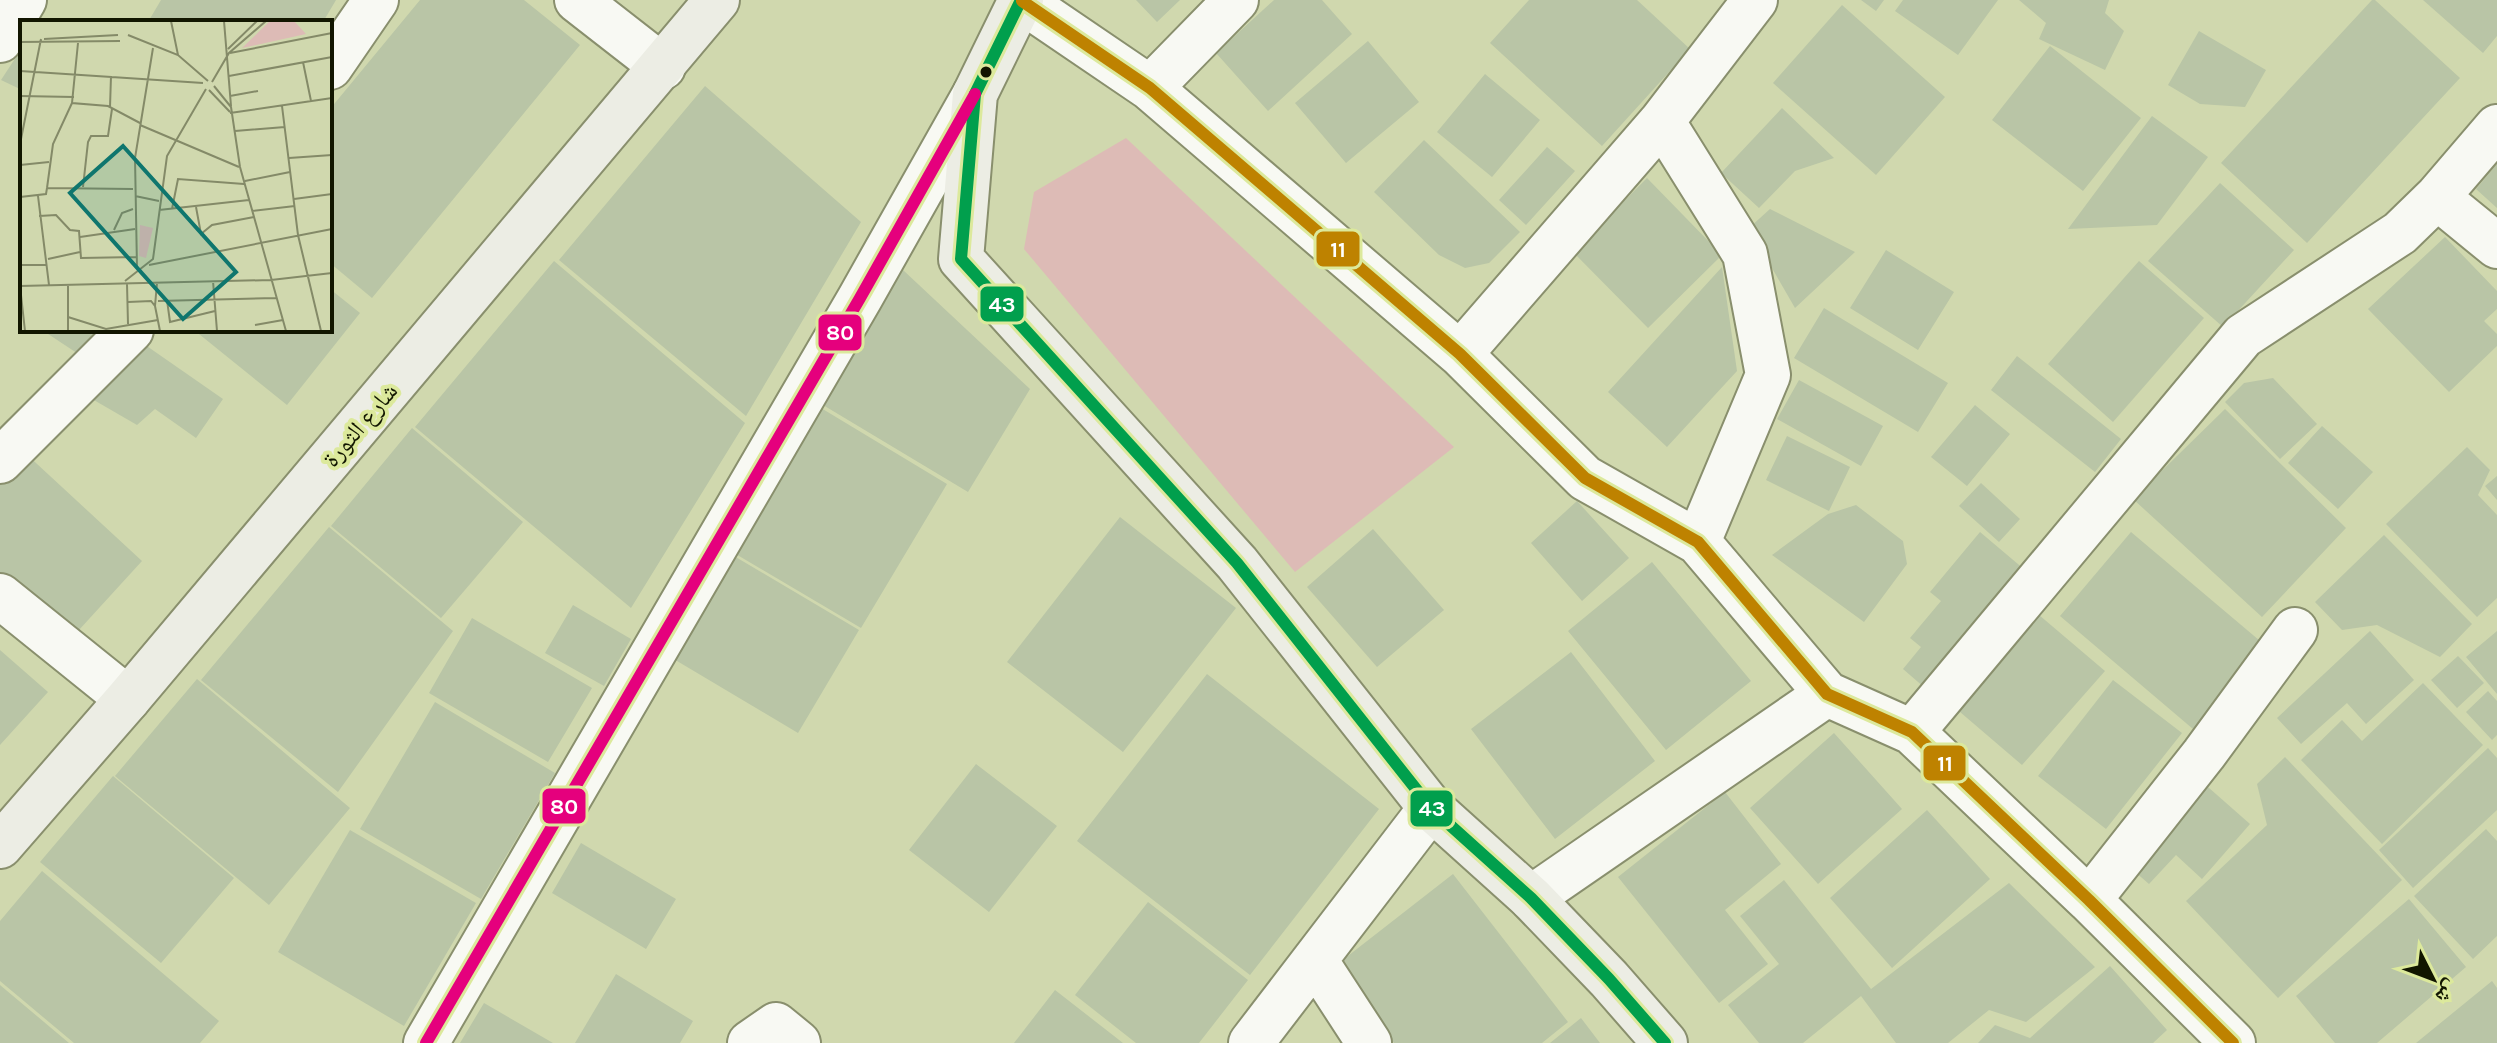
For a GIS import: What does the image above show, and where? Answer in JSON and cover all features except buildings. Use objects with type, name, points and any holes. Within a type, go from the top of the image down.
[{"type":"street","points":[[0,40],[24,0]]},
{"type":"street","points":[[577,0],[663,67]]},
{"type":"street","name":"شارع الثورة","points":[[0,846],[128,699],[717,0]]},
{"type":"street","points":[[1150,88],[1236,0]]},
{"type":"street","points":[[1460,354],[1662,121],[1755,0]]},
{"type":"street","points":[[332,64],[373,1]]},
{"type":"street","points":[[426,1043],[860,298],[975,94],[1022,1],[1150,88],[1460,354],[1585,478],[1698,542],[1827,694],[1912,732],[2089,900],[2233,1043]]},
{"type":"street","points":[[975,94],[961,259],[1237,563],[1431,808],[1531,898],[1665,1043]]},
{"type":"street","points":[[1662,121],[1745,254],[1768,375],[1698,542]]},
{"type":"street","points":[[1912,732],[2243,336],[2400,233],[2437,197],[2497,127]]},
{"type":"street","points":[[2437,197],[2497,246]]},
{"type":"street","points":[[0,461],[129,332]]},
{"type":"street","points":[[0,596],[128,699]]},
{"type":"street","points":[[2089,900],[2204,754],[2295,630]]},
{"type":"street","points":[[1531,898],[1827,694]]},
{"type":"street","points":[[1251,1043],[1431,808]]},
{"type":"street","points":[[1315,960],[1369,1043]]},
{"type":"street","points":[[750,1043],[776,1025],[798,1043]]},
{"type":"shaded area","points":[[1126,138],[1454,447],[1295,572],[1024,249],[1034,192]]},
{"type":"transit line","name":"43","points":[[1021,0],[975,94],[961,259],[1237,563],[1431,808],[1531,898],[1665,1043]]},
{"type":"transit line","name":"11","points":[[1022,1],[1150,88],[1460,354],[1585,478],[1698,542],[1827,694],[1912,732],[2089,900],[2233,1043]]},
{"type":"transit line","name":"80","points":[[426,1043],[860,298],[975,94]]}]
